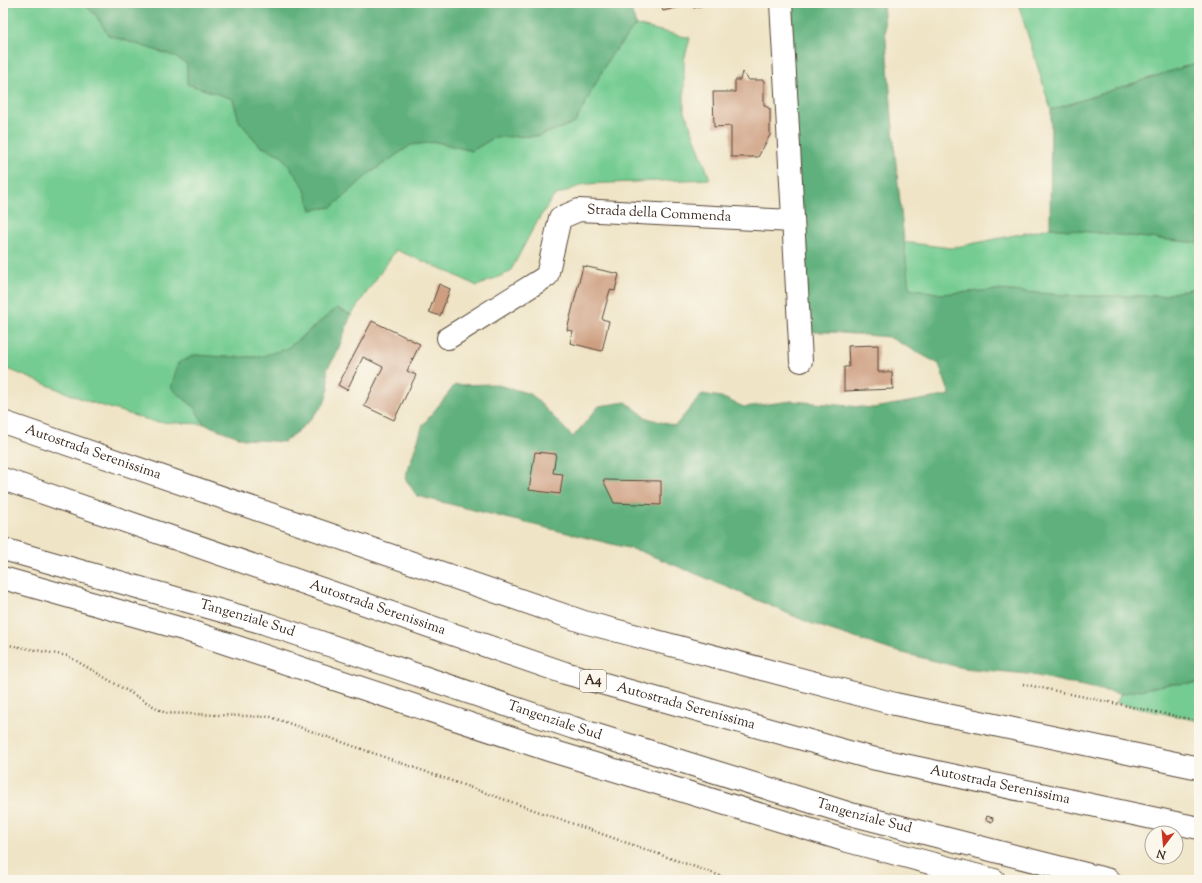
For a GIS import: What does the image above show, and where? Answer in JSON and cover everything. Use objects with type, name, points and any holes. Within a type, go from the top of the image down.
[{"type":"main road","points":[[781,3],[801,361]]},
{"type":"main road","name":"Strada della Commenda","points":[[448,338],[547,276],[560,218],[579,210],[793,221]]},
{"type":"main road","name":"Autostrada Serenissima","points":[[3,422],[584,622],[895,704],[1199,768]]},
{"type":"main road","name":"Autostrada Serenissima","points":[[3,479],[565,673],[867,757],[1199,828]]},
{"type":"main road","name":"Tangenziale Sud","points":[[3,550],[264,623],[574,728],[854,815],[1109,880]]},
{"type":"main road","name":"Tangenziale Sud","points":[[3,578],[186,630],[560,754],[844,840],[994,880]]},
{"type":"path","points":[[3,644],[68,656],[165,713],[271,717],[732,880]]},
{"type":"path","points":[[1023,684],[1199,721]]},
{"type":"green space","points":[[3,3],[82,3],[96,15],[108,35],[174,56],[187,64],[188,84],[233,99],[239,121],[260,146],[281,155],[305,187],[311,210],[411,145],[436,142],[472,151],[495,137],[538,136],[575,123],[609,58],[636,25],[690,38],[684,60],[684,109],[710,179],[585,184],[554,196],[536,223],[510,272],[477,286],[449,272],[396,250],[351,315],[337,308],[289,347],[280,352],[269,355],[256,357],[218,357],[195,355],[171,388],[194,407],[204,424],[155,422],[87,401],[3,367]]},
{"type":"green space","points":[[82,3],[629,3],[636,25],[609,58],[575,123],[538,136],[495,137],[472,151],[436,142],[411,145],[370,173],[332,207],[311,210],[304,187],[281,155],[260,146],[239,121],[233,99],[187,84],[187,64],[174,56],[108,35],[96,15]]},
{"type":"green space","points":[[781,3],[883,3],[895,154],[909,288],[941,294],[997,290],[1078,296],[1161,296],[1199,287],[1199,683],[1169,684],[1120,694],[1028,674],[963,668],[891,650],[810,623],[640,551],[417,496],[405,478],[423,425],[455,385],[494,384],[531,394],[573,437],[599,406],[626,402],[647,418],[675,426],[702,394],[721,397],[744,407],[792,401],[873,408],[950,395],[939,364],[889,337],[830,332],[799,332]]},
{"type":"green space","points":[[1018,3],[1199,3],[1199,62],[1051,110]]},
{"type":"green space","points":[[1199,62],[1199,243],[1050,228],[1051,110]]},
{"type":"green space","points":[[1050,228],[1199,243],[1199,287],[1161,296],[1078,296],[997,290],[941,294],[909,288],[903,242],[951,248]]},
{"type":"green space","points":[[337,308],[351,315],[336,355],[327,369],[329,388],[324,404],[306,424],[284,442],[244,439],[204,424],[194,407],[171,388],[178,363],[195,355],[259,357],[288,348]]},
{"type":"green space","points":[[1199,683],[1199,721],[1115,703],[1120,694],[1169,684]]},
{"type":"building","points":[[660,3],[710,3],[694,8],[691,4],[663,11]]},
{"type":"building","points":[[742,72],[749,80],[764,80],[764,105],[770,109],[770,135],[758,157],[731,157],[731,126],[714,127],[713,92],[735,92],[735,80],[740,80]]},
{"type":"building","points":[[583,266],[619,274],[615,291],[610,290],[602,319],[609,321],[602,351],[570,343],[573,331],[567,330]]},
{"type":"building","points":[[439,284],[450,289],[440,316],[429,312]]},
{"type":"building","points":[[372,321],[420,344],[407,371],[416,375],[394,420],[364,406],[383,367],[363,357],[347,390],[338,385]]},
{"type":"building","points":[[878,345],[878,372],[892,372],[893,389],[844,391],[844,367],[849,367],[848,346]]},
{"type":"building","points":[[535,452],[556,454],[553,473],[563,474],[560,494],[529,490]]},
{"type":"building","points":[[603,480],[661,481],[661,505],[614,503]]},
{"type":"building","points":[[987,816],[993,818],[992,822],[986,820]]}]
